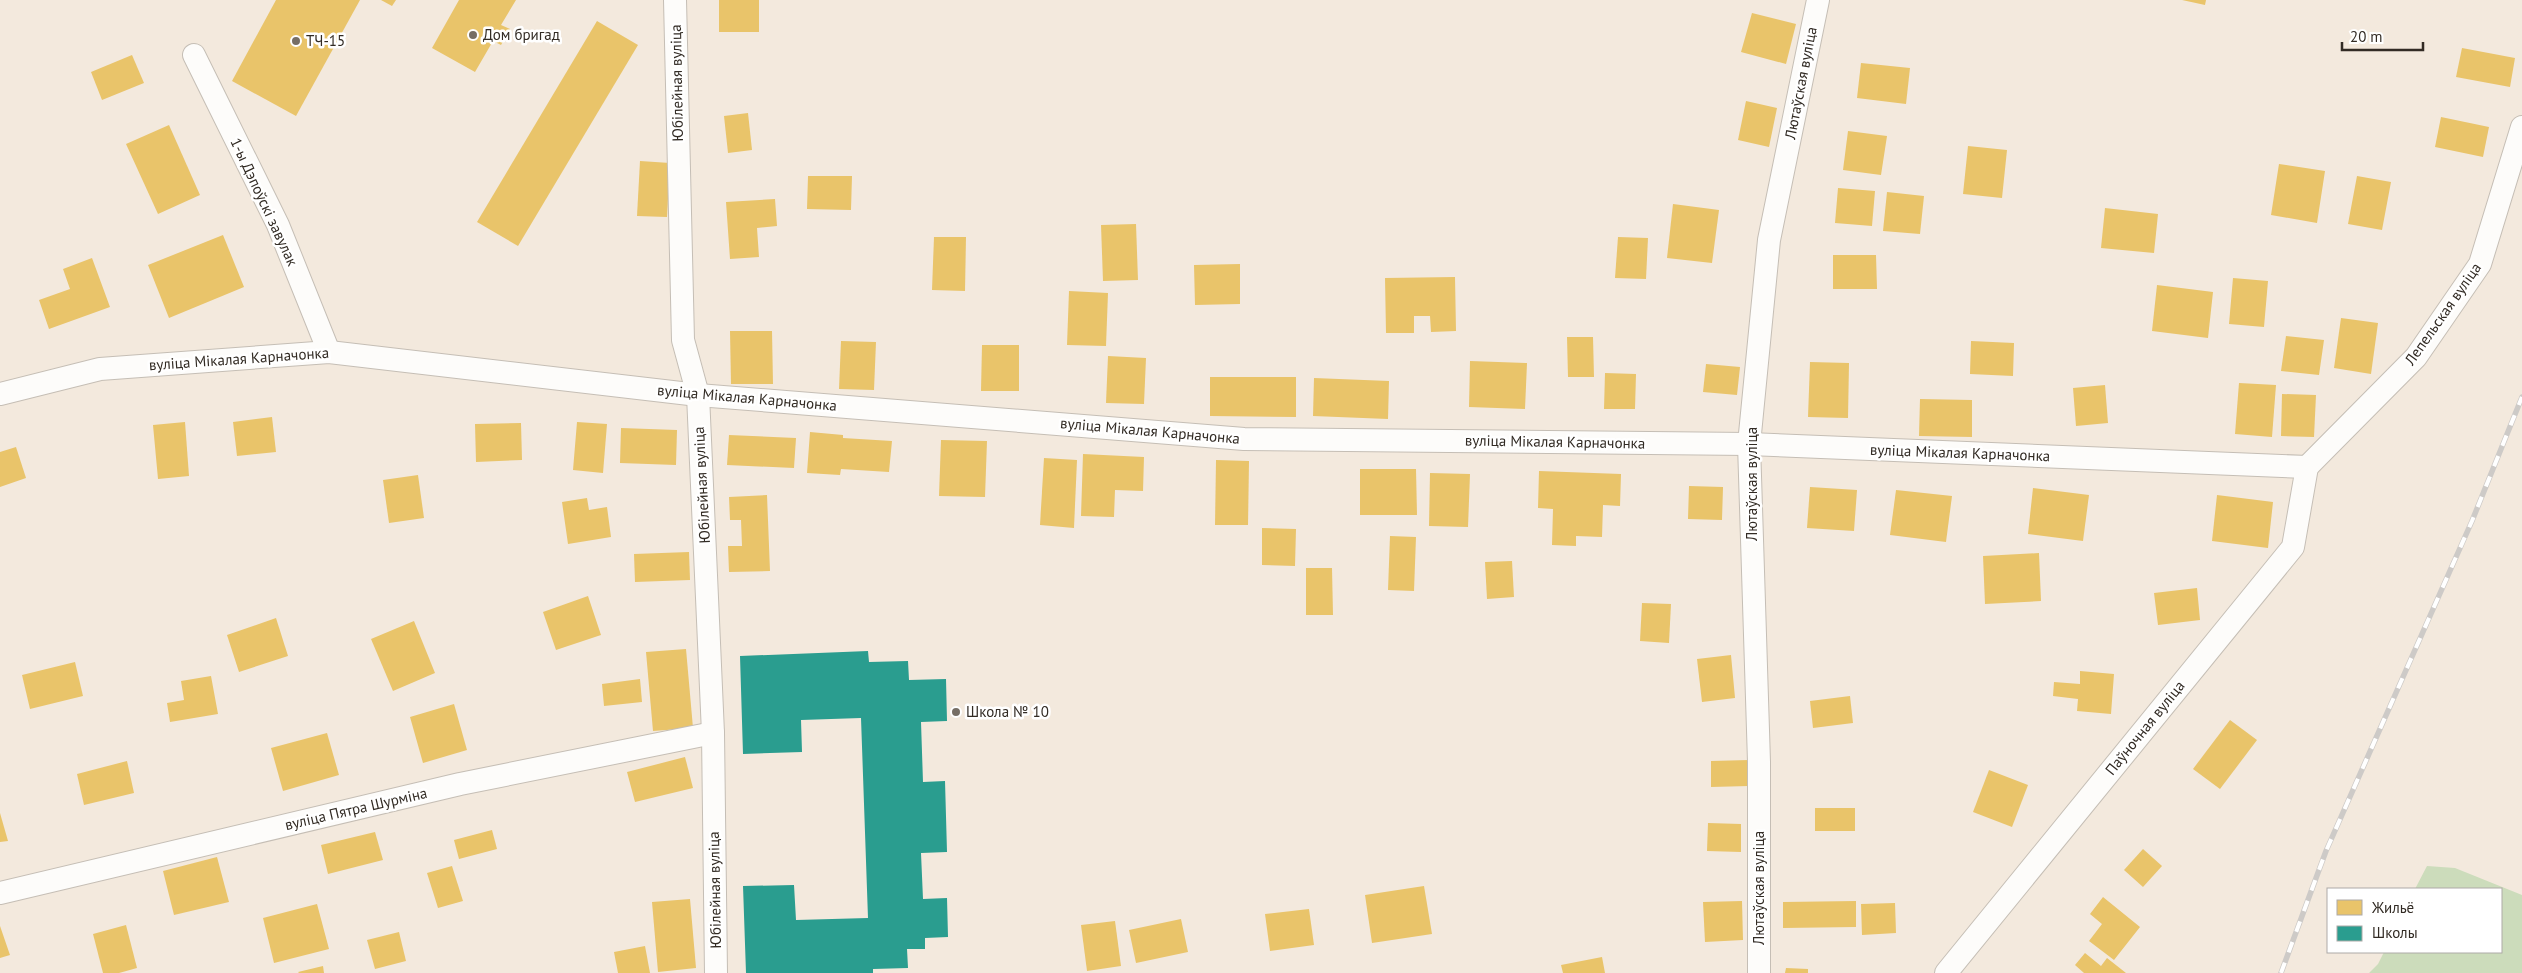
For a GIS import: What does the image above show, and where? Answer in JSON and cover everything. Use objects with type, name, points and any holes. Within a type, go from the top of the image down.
[{"type":"street","name":"Юбілейная вуліца","points":[[675,0],[683,340],[698,395],[713,734],[716,973]]},
{"type":"street","name":"Лютаўская вуліца","points":[[1760,973],[1759,762],[1749,444],[1769,240],[1818,0]]},
{"type":"street","name":"1-ы Дэпоўскі завулак","points":[[194,55],[278,225],[329,352]]},
{"type":"street","name":"Лепельская вуліца","points":[[2307,466],[2416,357],[2480,264],[2522,127]]},
{"type":"street","name":"вуліца Мікалая Карначонка","points":[[0,394],[100,369],[329,352],[698,395],[1244,439],[1749,444],[2307,466]]},
{"type":"street","name":"Паўночная вуліца","points":[[1946,973],[2293,546],[2307,466]]},
{"type":"street","name":"вуліца Пятра Шурміна","points":[[0,893],[460,784],[713,734]]},
{"type":"green space","points":[[2427,866],[2455,868],[2522,895],[2522,973],[2369,973],[2378,964],[2384,953],[2502,953],[2502,888],[2416,888]]},
{"type":"building: Жильё","name":"ТЧ-15","points":[[276,0],[360,0],[296,116],[232,81]]},
{"type":"building: Жильё","points":[[381,0],[396,0],[392,6]]},
{"type":"building: Жильё","name":"Дом бригад","points":[[459,0],[516,0],[501,25],[510,29],[501,45],[493,41],[475,72],[432,48]]},
{"type":"building: Жильё","points":[[719,0],[759,0],[759,32],[719,32]]},
{"type":"building: Жильё","points":[[2182,0],[2206,0],[2205,5]]},
{"type":"building: Жильё","points":[[1752,13],[1796,24],[1786,64],[1741,52]]},
{"type":"building: Жильё","points":[[597,21],[638,45],[518,246],[477,222]]},
{"type":"building: Жильё","points":[[2462,48],[2515,58],[2510,87],[2456,77]]},
{"type":"building: Жильё","points":[[132,55],[144,83],[102,100],[91,72]]},
{"type":"building: Жильё","points":[[1861,63],[1910,68],[1906,104],[1857,98]]},
{"type":"building: Жильё","points":[[1746,101],[1777,108],[1769,147],[1738,140]]},
{"type":"building: Жильё","points":[[748,113],[752,150],[728,153],[724,116]]},
{"type":"building: Жильё","points":[[2441,117],[2489,127],[2483,157],[2435,147]]},
{"type":"building: Жильё","points":[[169,125],[200,195],[158,214],[126,144]]},
{"type":"building: Жильё","points":[[1848,131],[1887,136],[1881,175],[1843,170]]},
{"type":"building: Жильё","points":[[1968,146],[2007,150],[2002,198],[1963,194]]},
{"type":"building: Жильё","points":[[640,161],[670,163],[667,217],[637,216]]},
{"type":"building: Жильё","points":[[2279,164],[2325,171],[2317,223],[2271,215]]},
{"type":"building: Жильё","points":[[808,176],[852,176],[851,210],[807,209]]},
{"type":"building: Жильё","points":[[2357,176],[2391,182],[2382,230],[2348,224]]},
{"type":"building: Жильё","points":[[1838,188],[1875,191],[1872,226],[1835,223]]},
{"type":"building: Жильё","points":[[1887,192],[1924,196],[1920,234],[1883,231]]},
{"type":"building: Жильё","points":[[775,199],[777,226],[757,228],[759,257],[730,259],[726,202]]},
{"type":"building: Жильё","points":[[1673,204],[1719,210],[1712,263],[1667,258]]},
{"type":"building: Жильё","points":[[2105,208],[2158,214],[2154,253],[2101,248]]},
{"type":"building: Жильё","points":[[1136,224],[1138,280],[1103,281],[1101,225]]},
{"type":"building: Жильё","points":[[223,235],[244,287],[169,318],[148,265]]},
{"type":"building: Жильё","points":[[934,237],[966,237],[965,291],[932,290]]},
{"type":"building: Жильё","points":[[1618,237],[1648,238],[1646,279],[1615,278]]},
{"type":"building: Жильё","points":[[1833,255],[1876,255],[1877,289],[1833,289]]},
{"type":"building: Жильё","points":[[92,258],[110,307],[49,329],[39,300],[70,289],[63,269]]},
{"type":"building: Жильё","points":[[1240,264],[1240,304],[1195,305],[1194,265]]},
{"type":"building: Жильё","points":[[1455,277],[1456,331],[1431,332],[1430,316],[1414,316],[1414,333],[1386,333],[1385,278]]},
{"type":"building: Жильё","points":[[2233,278],[2268,281],[2264,327],[2229,324]]},
{"type":"building: Жильё","points":[[2157,285],[2213,292],[2208,338],[2152,331]]},
{"type":"building: Жильё","points":[[1069,291],[1108,293],[1106,346],[1067,345]]},
{"type":"building: Жильё","points":[[2341,318],[2378,323],[2371,374],[2334,368]]},
{"type":"building: Жильё","points":[[730,331],[772,331],[773,384],[731,384]]},
{"type":"building: Жильё","points":[[2286,336],[2324,340],[2319,375],[2281,371]]},
{"type":"building: Жильё","points":[[1567,337],[1593,337],[1594,377],[1568,377]]},
{"type":"building: Жильё","points":[[841,341],[876,342],[874,390],[839,389]]},
{"type":"building: Жильё","points":[[1971,341],[2014,343],[2013,376],[1970,374]]},
{"type":"building: Жильё","points":[[982,345],[1019,345],[1019,391],[981,391]]},
{"type":"building: Жильё","points":[[1108,356],[1146,358],[1144,404],[1106,403]]},
{"type":"building: Жильё","points":[[1470,361],[1527,363],[1525,409],[1469,407]]},
{"type":"building: Жильё","points":[[1810,362],[1849,363],[1848,418],[1808,417]]},
{"type":"building: Жильё","points":[[1706,364],[1740,367],[1737,395],[1703,392]]},
{"type":"building: Жильё","points":[[1605,373],[1636,374],[1635,409],[1604,409]]},
{"type":"building: Жильё","points":[[1210,377],[1296,377],[1296,417],[1210,416]]},
{"type":"building: Жильё","points":[[1314,378],[1389,381],[1388,419],[1313,416]]},
{"type":"building: Жильё","points":[[2239,383],[2276,385],[2272,437],[2235,434]]},
{"type":"building: Жильё","points":[[2105,385],[2108,423],[2076,426],[2073,388]]},
{"type":"building: Жильё","points":[[2282,394],[2316,395],[2314,437],[2281,436]]},
{"type":"building: Жильё","points":[[1920,399],[1972,400],[1972,437],[1919,436]]},
{"type":"building: Жильё","points":[[272,417],[276,452],[237,456],[233,422]]},
{"type":"building: Жильё","points":[[185,422],[189,476],[158,479],[153,425]]},
{"type":"building: Жильё","points":[[577,422],[607,424],[603,473],[573,470]]},
{"type":"building: Жильё","points":[[521,423],[522,460],[476,462],[475,424]]},
{"type":"building: Жильё","points":[[621,428],[677,430],[676,465],[620,463]]},
{"type":"building: Жильё","points":[[810,432],[843,435],[843,438],[892,441],[889,472],[841,469],[840,475],[807,473]]},
{"type":"building: Жильё","points":[[729,435],[796,438],[794,468],[727,465]]},
{"type":"building: Жильё","points":[[941,440],[987,441],[985,497],[939,496]]},
{"type":"building: Жильё","points":[[16,447],[26,478],[0,487],[0,452]]},
{"type":"building: Жильё","points":[[1083,454],[1144,457],[1143,491],[1115,490],[1114,517],[1081,516]]},
{"type":"building: Жильё","points":[[1044,458],[1077,460],[1074,528],[1040,525]]},
{"type":"building: Жильё","points":[[1216,460],[1249,461],[1248,525],[1215,525]]},
{"type":"building: Жильё","points":[[1360,469],[1416,469],[1417,515],[1360,515]]},
{"type":"building: Жильё","points":[[1539,471],[1621,474],[1620,506],[1603,505],[1602,537],[1576,536],[1576,546],[1552,545],[1553,509],[1538,508]]},
{"type":"building: Жильё","points":[[1430,473],[1470,474],[1468,527],[1429,526]]},
{"type":"building: Жильё","points":[[418,475],[424,518],[389,523],[383,480]]},
{"type":"building: Жильё","points":[[1689,486],[1723,487],[1722,520],[1688,519]]},
{"type":"building: Жильё","points":[[1810,487],[1857,490],[1854,531],[1807,528]]},
{"type":"building: Жильё","points":[[2033,488],[2089,495],[2083,541],[2028,534]]},
{"type":"building: Жильё","points":[[1896,490],[1952,496],[1946,542],[1890,535]]},
{"type":"building: Жильё","points":[[767,495],[770,571],[729,572],[728,546],[742,546],[741,520],[730,520],[729,497]]},
{"type":"building: Жильё","points":[[2217,495],[2273,502],[2268,548],[2212,541]]},
{"type":"building: Жильё","points":[[587,498],[589,510],[607,507],[611,537],[568,544],[562,502]]},
{"type":"building: Жильё","points":[[1262,528],[1296,529],[1295,566],[1262,565]]},
{"type":"building: Жильё","points":[[1390,536],[1416,537],[1414,591],[1388,590]]},
{"type":"building: Жильё","points":[[689,552],[690,580],[635,582],[634,554]]},
{"type":"building: Жильё","points":[[2039,553],[2041,601],[1985,604],[1983,556]]},
{"type":"building: Жильё","points":[[1512,561],[1514,597],[1487,599],[1485,562]]},
{"type":"building: Жильё","points":[[1306,568],[1332,568],[1333,615],[1306,615]]},
{"type":"building: Жильё","points":[[2197,588],[2200,620],[2158,625],[2154,593]]},
{"type":"building: Жильё","points":[[588,596],[601,635],[556,650],[543,612]]},
{"type":"building: Жильё","points":[[1642,603],[1671,604],[1669,643],[1640,641]]},
{"type":"building: Жильё","points":[[276,618],[288,656],[239,672],[227,635]]},
{"type":"building: Жильё","points":[[414,621],[435,673],[393,691],[371,639]]},
{"type":"building: Жильё","points":[[686,649],[693,728],[653,731],[646,652]]},
{"type":"building: Жильё","points":[[1731,655],[1735,698],[1702,702],[1697,659]]},
{"type":"building: Жильё","points":[[75,662],[83,696],[30,709],[22,675]]},
{"type":"building: Жильё","points":[[2080,671],[2114,674],[2111,714],[2077,711],[2078,699],[2053,696],[2054,682],[2080,684]]},
{"type":"building: Жильё","points":[[211,676],[218,714],[170,722],[167,703],[184,700],[181,681]]},
{"type":"building: Жильё","points":[[640,679],[642,702],[604,706],[602,684]]},
{"type":"building: Жильё","points":[[1850,696],[1853,723],[1813,728],[1810,701]]},
{"type":"building: Жильё","points":[[454,704],[467,750],[423,763],[410,717]]},
{"type":"building: Жильё","points":[[2230,720],[2257,740],[2220,789],[2193,769]]},
{"type":"building: Жильё","points":[[327,733],[339,775],[283,791],[271,748]]},
{"type":"building: Жильё","points":[[685,757],[693,788],[635,802],[627,772]]},
{"type":"building: Жильё","points":[[1749,760],[1749,786],[1711,787],[1711,761]]},
{"type":"building: Жильё","points":[[127,761],[134,793],[84,805],[77,774]]},
{"type":"building: Жильё","points":[[1989,770],[2028,785],[2012,827],[1973,812]]},
{"type":"building: Жильё","points":[[1815,808],[1855,808],[1855,831],[1815,831]]},
{"type":"building: Жильё","points":[[0,813],[8,841],[0,842]]},
{"type":"building: Жильё","points":[[1708,823],[1741,824],[1741,852],[1707,851]]},
{"type":"building: Жильё","points":[[492,830],[497,849],[459,859],[454,840]]},
{"type":"building: Жильё","points":[[375,832],[383,860],[328,874],[321,845]]},
{"type":"building: Жильё","points":[[2143,849],[2162,866],[2143,887],[2124,870]]},
{"type":"building: Жильё","points":[[217,857],[229,902],[174,915],[163,871]]},
{"type":"building: Жильё","points":[[452,866],[463,901],[438,908],[427,873]]},
{"type":"building: Жильё","points":[[1424,886],[1432,934],[1372,943],[1365,895]]},
{"type":"building: Жильё","points":[[2103,897],[2140,927],[2114,960],[2089,941],[2102,924],[2090,914]]},
{"type":"building: Жильё","points":[[690,899],[696,968],[658,972],[652,902]]},
{"type":"building: Жильё","points":[[1742,901],[1743,940],[1705,942],[1703,902]]},
{"type":"building: Жильё","points":[[1856,901],[1856,927],[1783,928],[1783,902]]},
{"type":"building: Жильё","points":[[1895,903],[1896,933],[1862,935],[1861,904]]},
{"type":"building: Жильё","points":[[317,904],[329,949],[274,963],[263,918]]},
{"type":"building: Жильё","points":[[1309,909],[1314,945],[1270,951],[1265,914]]},
{"type":"building: Жильё","points":[[1181,919],[1188,952],[1136,963],[1129,930]]},
{"type":"building: Жильё","points":[[1115,921],[1121,966],[1087,971],[1081,925]]},
{"type":"building: Жильё","points":[[126,925],[137,968],[119,973],[103,973],[93,934]]},
{"type":"building: Жильё","points":[[0,926],[10,955],[0,958]]},
{"type":"building: Жильё","points":[[399,932],[406,961],[375,969],[367,940]]},
{"type":"building: Жильё","points":[[645,946],[650,973],[618,973],[614,952]]},
{"type":"building: Жильё","points":[[2085,953],[2101,966],[2107,958],[2126,973],[2084,973],[2075,965]]},
{"type":"building: Жильё","points":[[1602,957],[1605,973],[1563,973],[1561,965]]},
{"type":"building: Жильё","points":[[323,966],[324,973],[298,972]]},
{"type":"building: Жильё","points":[[1786,968],[1808,969],[1808,973],[1785,973]]},
{"type":"building: Школы","points":[[868,651],[869,662],[908,661],[909,680],[946,679],[947,721],[921,722],[923,782],[945,781],[947,852],[921,853],[923,899],[947,898],[948,937],[925,938],[925,949],[907,949],[908,968],[873,969],[873,973],[746,973],[743,886],[794,885],[796,920],[868,918],[861,718],[801,720],[802,752],[743,754],[740,656]]},
{"type":"railway","points":[[2281,973],[2326,851],[2472,521],[2522,397]]},
{"type":"place","name":"Дом бригад","points":[[473,35]]},
{"type":"place","name":"ТЧ-15","points":[[296,41]]},
{"type":"place","name":"Школа № 10","points":[[956,712]]}]
